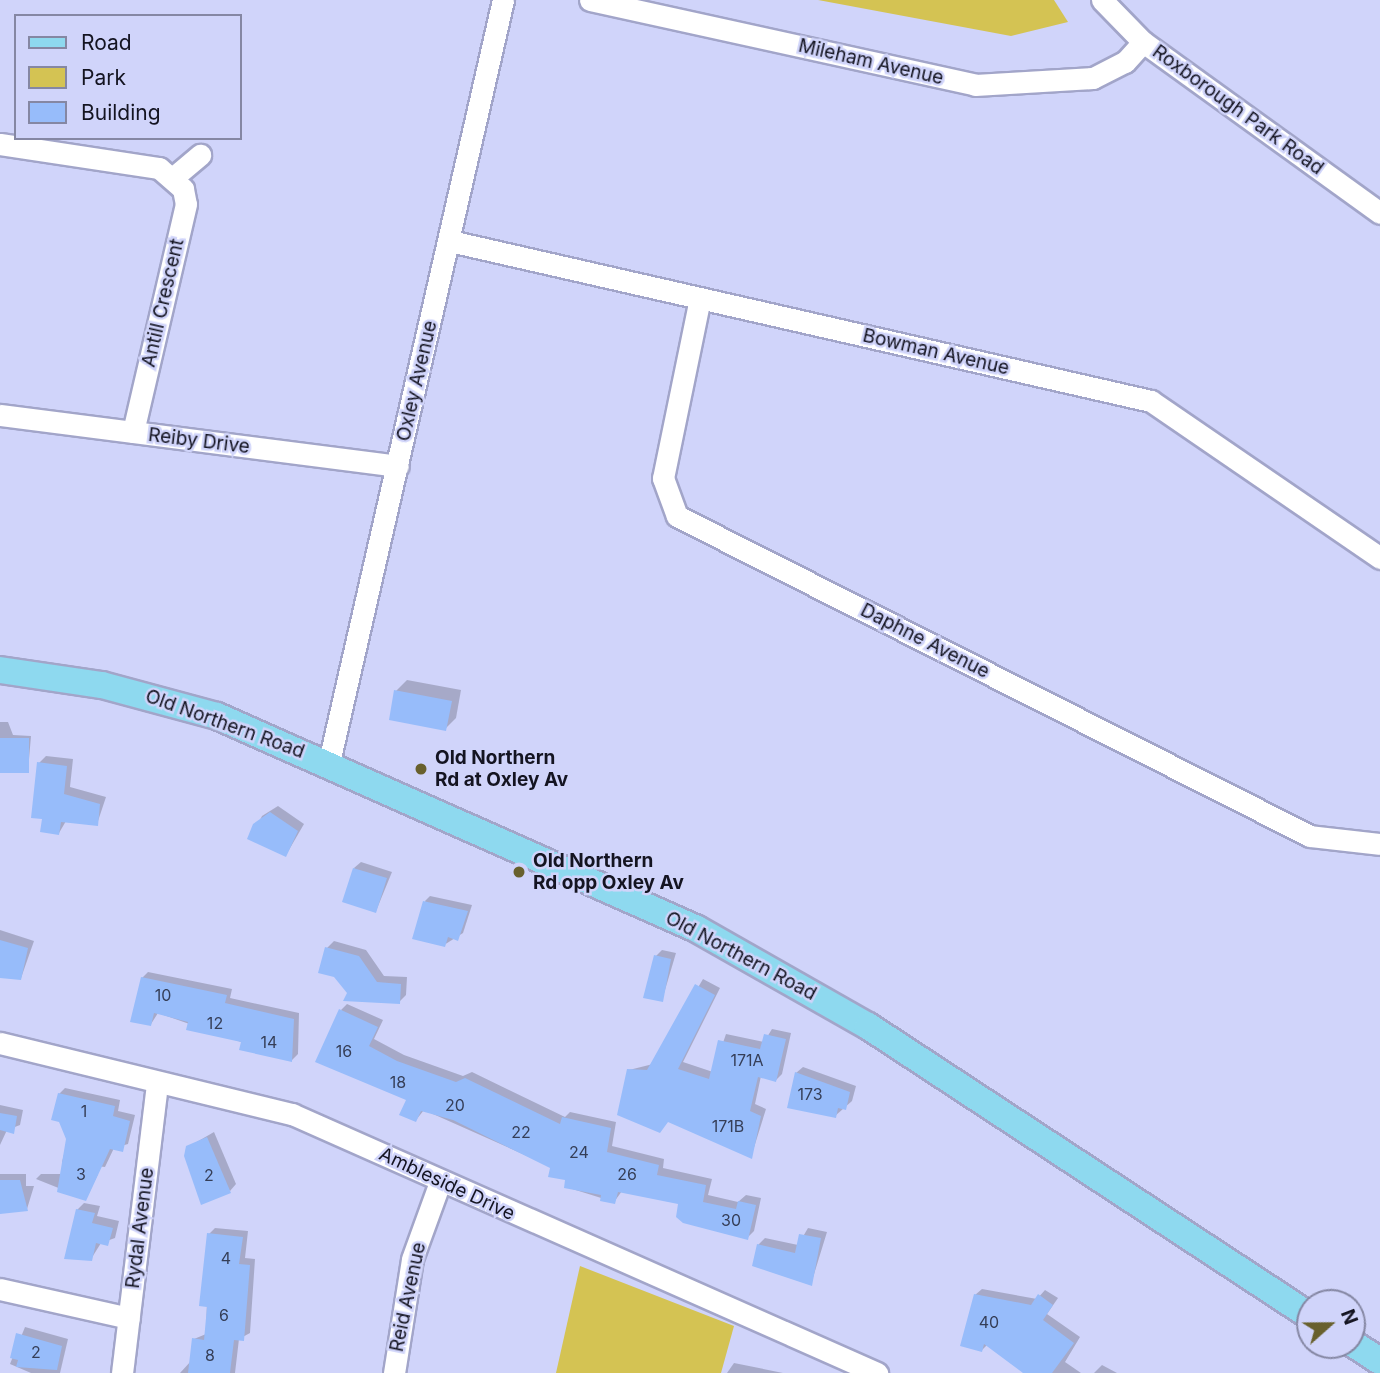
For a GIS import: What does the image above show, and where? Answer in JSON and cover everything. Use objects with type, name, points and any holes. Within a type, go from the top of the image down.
[{"type":"main road","name":"Old Northern Road","points":[[0,670],[180,704],[329,762],[697,929],[868,1026],[1296,1307]]},
{"type":"street","name":"Oxley Avenue","points":[[329,762],[503,0]]},
{"type":"street","name":"Mileham Avenue","points":[[590,0],[975,85],[1093,78],[1125,62],[1143,42]]},
{"type":"street","name":"Roxborough Park Road","points":[[1102,0],[1143,42],[1380,213]]},
{"type":"street","points":[[0,144],[159,168],[176,176],[200,155]]},
{"type":"street","name":"Antill Crescent","points":[[133,432],[186,204],[176,176]]},
{"type":"street","name":"Bowman Avenue","points":[[450,241],[1151,401],[1380,558]]},
{"type":"street","name":"Daphne Avenue","points":[[700,298],[663,478],[677,516],[1310,836],[1380,844]]},
{"type":"street","name":"Reiby Drive","points":[[0,415],[398,466]]},
{"type":"street","name":"Ambleside Drive","points":[[0,1043],[292,1114],[440,1182],[877,1373]]},
{"type":"street","name":"Rydal Avenue","points":[[122,1373],[157,1083]]},
{"type":"street","name":"Reid Avenue","points":[[394,1373],[412,1259],[440,1182]]},
{"type":"street","points":[[0,1289],[129,1318]]},
{"type":"green space","points":[[818,0],[1054,0],[1068,22],[1011,36]]},
{"type":"green space","points":[[580,1266],[734,1326],[721,1373],[556,1373]]},
{"type":"building","points":[[394,690],[452,701],[446,731],[389,720]]},
{"type":"building","points":[[0,738],[29,738],[29,773],[0,773]]},
{"type":"building","points":[[37,762],[67,766],[64,794],[100,804],[98,826],[61,822],[59,835],[40,832],[42,819],[31,818]]},
{"type":"building","points":[[270,812],[298,831],[286,857],[247,839],[253,824]]},
{"type":"building","points":[[353,868],[387,878],[376,913],[342,902]]},
{"type":"building","points":[[423,901],[468,911],[458,941],[448,937],[445,947],[412,939]]},
{"type":"building","points":[[0,940],[28,948],[21,980],[0,978]]},
{"type":"building","points":[[325,947],[359,956],[377,982],[401,984],[400,1004],[343,1001],[347,993],[334,977],[318,973]]},
{"type":"building","points":[[654,955],[671,959],[663,1002],[643,998]]},
{"type":"building","points":[[141,977],[227,995],[225,1003],[294,1019],[292,1062],[239,1050],[241,1042],[186,1030],[188,1022],[154,1013],[151,1026],[130,1022]]},
{"type":"building","points":[[695,984],[715,995],[678,1069],[709,1079],[718,1040],[760,1049],[764,1034],[786,1039],[776,1082],[758,1077],[750,1111],[761,1116],[752,1159],[668,1122],[660,1133],[617,1115],[627,1069],[647,1070]]},
{"type":"building","points":[[339,1009],[378,1027],[369,1046],[397,1061],[456,1082],[465,1078],[560,1124],[562,1117],[611,1128],[607,1152],[659,1165],[657,1175],[706,1185],[703,1202],[736,1209],[738,1201],[756,1205],[748,1240],[683,1223],[676,1217],[678,1204],[618,1192],[615,1204],[600,1201],[601,1195],[564,1188],[565,1180],[548,1177],[550,1168],[453,1120],[421,1111],[416,1122],[399,1115],[406,1100],[315,1062]]},
{"type":"building","points":[[795,1072],[850,1092],[846,1110],[838,1108],[836,1118],[787,1108]]},
{"type":"building","points":[[58,1093],[115,1106],[113,1116],[130,1121],[123,1152],[110,1149],[86,1201],[57,1192],[66,1139],[59,1122],[51,1120]]},
{"type":"building","points":[[0,1113],[17,1116],[14,1134],[0,1130]]},
{"type":"building","points":[[207,1137],[231,1193],[201,1205],[184,1156],[186,1146]]},
{"type":"building","points":[[0,1180],[20,1180],[28,1211],[0,1214]]},
{"type":"building","points":[[76,1209],[95,1213],[92,1223],[113,1228],[108,1246],[96,1243],[92,1261],[64,1259]]},
{"type":"building","points":[[207,1233],[243,1237],[239,1264],[250,1265],[244,1341],[234,1340],[230,1373],[188,1373],[192,1338],[204,1340],[207,1307],[199,1306]]},
{"type":"building","points":[[799,1234],[821,1238],[812,1286],[752,1266],[757,1244],[795,1253]]},
{"type":"building","points":[[974,1294],[1031,1305],[1038,1294],[1053,1305],[1043,1320],[1074,1343],[1052,1373],[1023,1373],[984,1344],[982,1352],[960,1346]]},
{"type":"building","points":[[16,1333],[62,1346],[57,1370],[16,1367],[18,1360],[10,1358]]},
{"type":"place","name":"Old Northern Rd at Oxley Av","points":[[421,769]]},
{"type":"place","name":"Old Northern Rd opp Oxley Av","points":[[519,872]]}]
